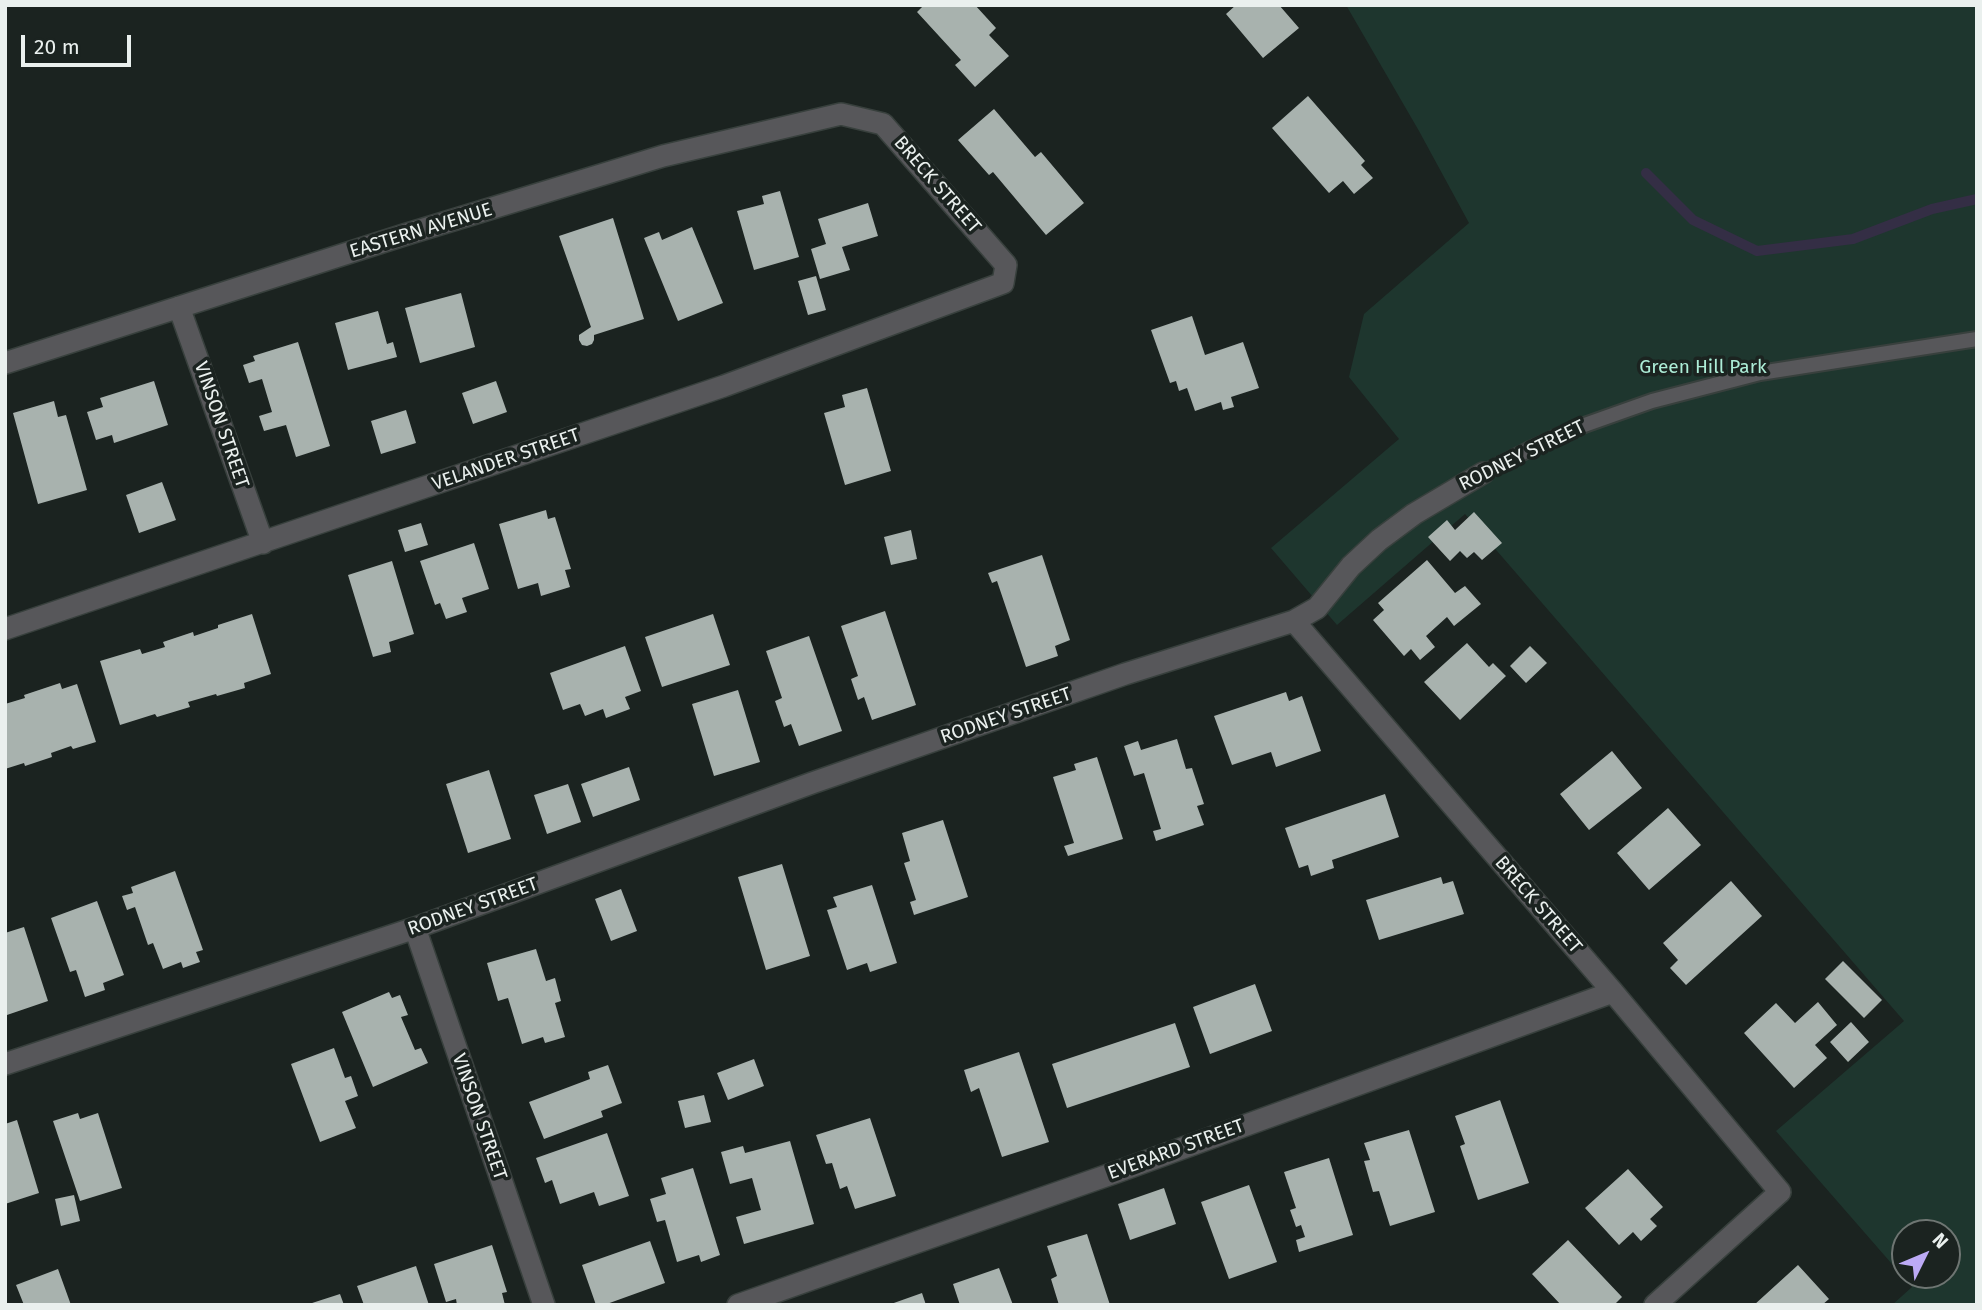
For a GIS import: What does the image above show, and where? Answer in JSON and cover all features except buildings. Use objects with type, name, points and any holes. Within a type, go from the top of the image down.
[{"type":"street","name":"BRECK STREET","points":[[841,114],[883,124],[1006,265],[1003,283]]},
{"type":"street","name":"EASTERN AVENUE","points":[[5,363],[404,235],[663,156],[841,114]]},
{"type":"street","name":"VELANDER STREET","points":[[5,629],[724,386],[1003,283]]},
{"type":"street","name":"VINSON STREET","points":[[179,307],[263,543]]},
{"type":"street","name":"RODNEY STREET","points":[[5,1064],[415,928],[825,778],[1125,674],[1294,621],[1317,608],[1351,566],[1379,540],[1415,514],[1483,473]]},
{"type":"street","name":"BRECK STREET","points":[[1294,621],[1613,992],[1780,1192],[1656,1305]]},
{"type":"street","name":"VINSON STREET","points":[[415,928],[544,1305]]},
{"type":"street","name":"EVERARD STREET","points":[[738,1305],[1114,1173],[1613,992]]},
{"type":"lane","name":"RODNEY STREET","points":[[1483,473],[1576,428],[1652,401],[1760,373],[1977,339]]},
{"type":"green space","name":"Green Hill Park","points":[[1346,5],[1977,5],[1977,1305],[1892,1305],[1910,1289],[1961,1289],[1961,1219],[1891,1219],[1891,1263],[1776,1131],[1904,1021],[1465,514],[1337,625],[1271,548],[1399,439],[1349,377],[1364,314],[1469,223]]},
{"type":"waterway","points":[[1646,173],[1693,220],[1757,251],[1853,239],[1932,209],[1977,199]]}]
